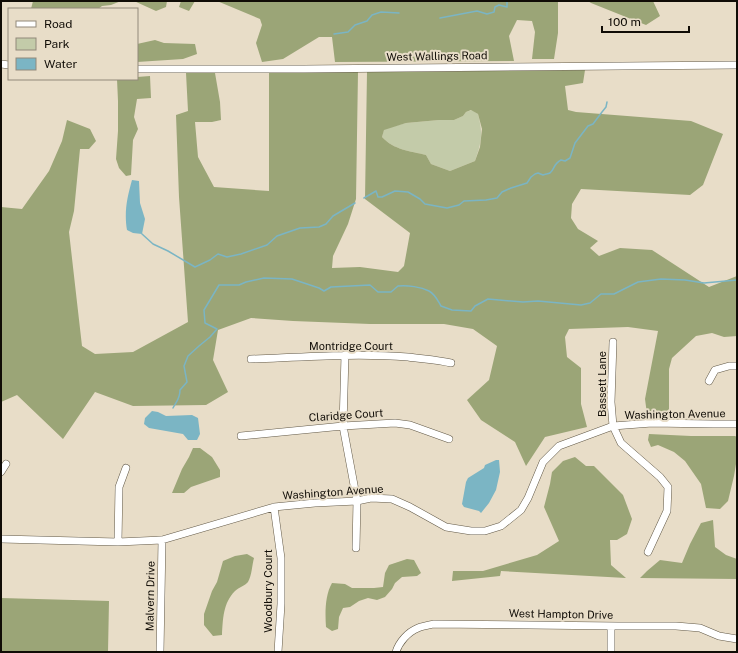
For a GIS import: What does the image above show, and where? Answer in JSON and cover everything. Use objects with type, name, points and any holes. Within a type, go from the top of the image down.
[{"type":"street","name":"West Wallings Road","points":[[138,69],[737,65]]},
{"type":"street","name":"Bassett Lane","points":[[613,342],[611,402],[613,426]]},
{"type":"street","points":[[345,355],[342,426],[357,501],[356,548]]},
{"type":"street","name":"Montridge Court","points":[[251,358],[345,355],[392,356],[439,360],[451,363]]},
{"type":"street","points":[[709,381],[715,370],[729,366],[737,366]]},
{"type":"street","name":"Claridge Court","points":[[241,436],[342,426],[395,423],[410,425],[450,439]]},
{"type":"street","name":"Washington Avenue","points":[[1,539],[118,542],[162,540],[274,507],[357,501],[371,498],[392,499],[446,527],[471,531],[486,531],[501,526],[521,510],[528,498],[543,462],[559,446],[613,426],[652,423],[737,424]]},
{"type":"street","points":[[613,426],[621,443],[660,478],[668,488],[667,511],[648,552]]},
{"type":"street","points":[[1,472],[6,464]]},
{"type":"street","points":[[118,542],[119,487],[126,468]]},
{"type":"street","name":"Woodbury Court","points":[[274,507],[281,558],[281,604],[278,652]]},
{"type":"street","name":"Malvern Drive","points":[[160,652],[162,540]]},
{"type":"street","name":"West Hampton Drive","points":[[396,652],[398,646],[407,635],[418,628],[434,624],[676,626],[700,628],[719,636],[737,639]]},
{"type":"street","points":[[611,626],[611,652]]},
{"type":"green space","points":[[33,1],[121,1],[99,8],[31,8]]},
{"type":"green space","points":[[134,1],[167,1],[166,7],[156,11]]},
{"type":"green space","points":[[181,1],[195,1],[189,11],[179,7]]},
{"type":"green space","points":[[217,1],[558,1],[558,33],[554,59],[532,59],[535,32],[532,21],[517,20],[509,36],[514,61],[335,62],[332,37],[319,37],[283,59],[262,62],[256,43],[262,25],[260,19]]},
{"type":"green space","points":[[588,1],[653,1],[660,16],[646,25]]},
{"type":"green space","points":[[155,40],[164,43],[195,44],[197,54],[183,59],[138,62],[138,44]]},
{"type":"green space","points":[[585,70],[583,83],[565,86],[568,110],[576,112],[691,121],[723,134],[703,185],[690,195],[581,189],[572,204],[571,218],[578,229],[598,241],[590,248],[599,256],[620,248],[652,250],[709,287],[737,276],[737,336],[724,337],[712,333],[696,336],[672,358],[669,369],[669,412],[647,414],[645,399],[658,331],[628,327],[569,329],[565,337],[567,357],[581,368],[581,404],[587,427],[545,437],[526,466],[515,442],[481,420],[467,400],[489,380],[497,346],[473,329],[444,324],[370,324],[251,318],[218,330],[213,360],[228,392],[206,405],[133,406],[95,392],[63,439],[17,395],[1,402],[1,207],[22,209],[49,171],[62,141],[67,120],[90,129],[96,141],[89,149],[80,149],[74,211],[69,232],[82,346],[95,354],[133,352],[188,322],[179,197],[176,115],[188,111],[186,73],[215,73],[220,102],[221,120],[212,122],[195,122],[198,157],[214,187],[269,191],[269,72],[358,72],[356,199],[348,224],[333,256],[332,268],[360,267],[398,272],[404,266],[410,233],[365,199],[367,72]],"holes":[[[471,110],[478,114],[482,129],[480,147],[475,161],[450,171],[431,164],[426,155],[408,151],[392,145],[382,137],[384,130],[406,123],[454,120]]]},
{"type":"green space","points":[[150,76],[151,98],[137,99],[134,117],[138,129],[133,140],[131,175],[126,176],[119,168],[116,159],[118,131],[117,80],[138,80],[138,77]]},
{"type":"green space","points":[[472,110],[478,114],[481,127],[480,143],[475,161],[450,171],[431,164],[426,155],[408,151],[392,145],[382,137],[384,129],[406,123],[454,120]]},
{"type":"green space","points":[[649,434],[737,437],[737,458],[728,501],[720,509],[706,508],[701,484],[685,461],[674,452],[658,445],[651,447],[648,440]]},
{"type":"green space","points":[[193,448],[200,448],[212,457],[220,470],[220,477],[191,487],[184,493],[172,493],[182,469]]},
{"type":"green space","points":[[575,457],[586,466],[594,466],[623,495],[632,519],[627,534],[617,540],[610,540],[611,565],[626,578],[501,571],[500,576],[452,581],[453,571],[483,571],[537,555],[559,541],[544,507],[552,472],[563,461]]},
{"type":"green space","points":[[713,520],[715,547],[726,555],[737,559],[737,579],[640,578],[660,560],[682,563],[701,523]]},
{"type":"green space","points":[[247,554],[254,558],[248,582],[238,588],[228,601],[224,612],[222,635],[213,636],[204,625],[204,614],[212,591],[217,582],[223,561],[235,556]]},
{"type":"green space","points":[[407,559],[414,560],[421,573],[417,576],[402,577],[395,583],[385,597],[377,600],[368,598],[359,601],[350,607],[343,608],[339,617],[338,629],[332,631],[326,627],[327,599],[332,583],[345,584],[352,588],[383,587],[385,573],[389,565]]},
{"type":"green space","points":[[1,598],[109,601],[108,652],[1,652]]},
{"type":"water","points":[[132,180],[139,181],[140,203],[145,219],[142,234],[133,233],[127,230],[126,205]]},
{"type":"water","points":[[152,411],[166,416],[192,415],[198,418],[200,434],[197,440],[188,440],[183,434],[149,428],[144,424],[145,418]]},
{"type":"water","points":[[499,460],[500,472],[496,490],[489,503],[481,513],[479,511],[464,507],[462,504],[468,478],[484,468],[485,465]]},
{"type":"waterway","points":[[440,18],[477,11],[487,14],[494,12],[495,7],[499,5],[507,7],[507,1]]},
{"type":"waterway","points":[[334,34],[348,32],[355,25],[367,21],[372,15],[381,12],[399,13]]},
{"type":"waterway","points":[[364,198],[376,191],[378,197],[382,197],[395,191],[408,192],[420,199],[425,204],[447,208],[459,205],[464,201],[497,198],[502,192],[527,183],[535,174],[538,173],[543,175],[550,173],[558,162],[561,160],[565,161],[570,158],[575,143],[588,126],[593,124],[606,107],[607,102]]},
{"type":"waterway","points":[[142,234],[153,244],[195,267],[210,260],[218,254],[227,257],[241,254],[267,245],[277,236],[300,228],[319,227],[326,224],[333,216],[355,203]]},
{"type":"waterway","points":[[173,408],[179,398],[180,390],[187,382],[184,366],[188,356],[217,329],[205,323],[204,310],[219,285],[239,285],[264,278],[292,279],[324,291],[331,287],[370,285],[378,292],[391,292],[398,286],[410,286],[422,288],[431,292],[441,306],[452,310],[471,311],[475,306],[488,299],[523,302],[538,301],[581,305],[590,303],[601,294],[614,294],[638,282],[661,279],[685,280],[704,283],[737,280]]}]
